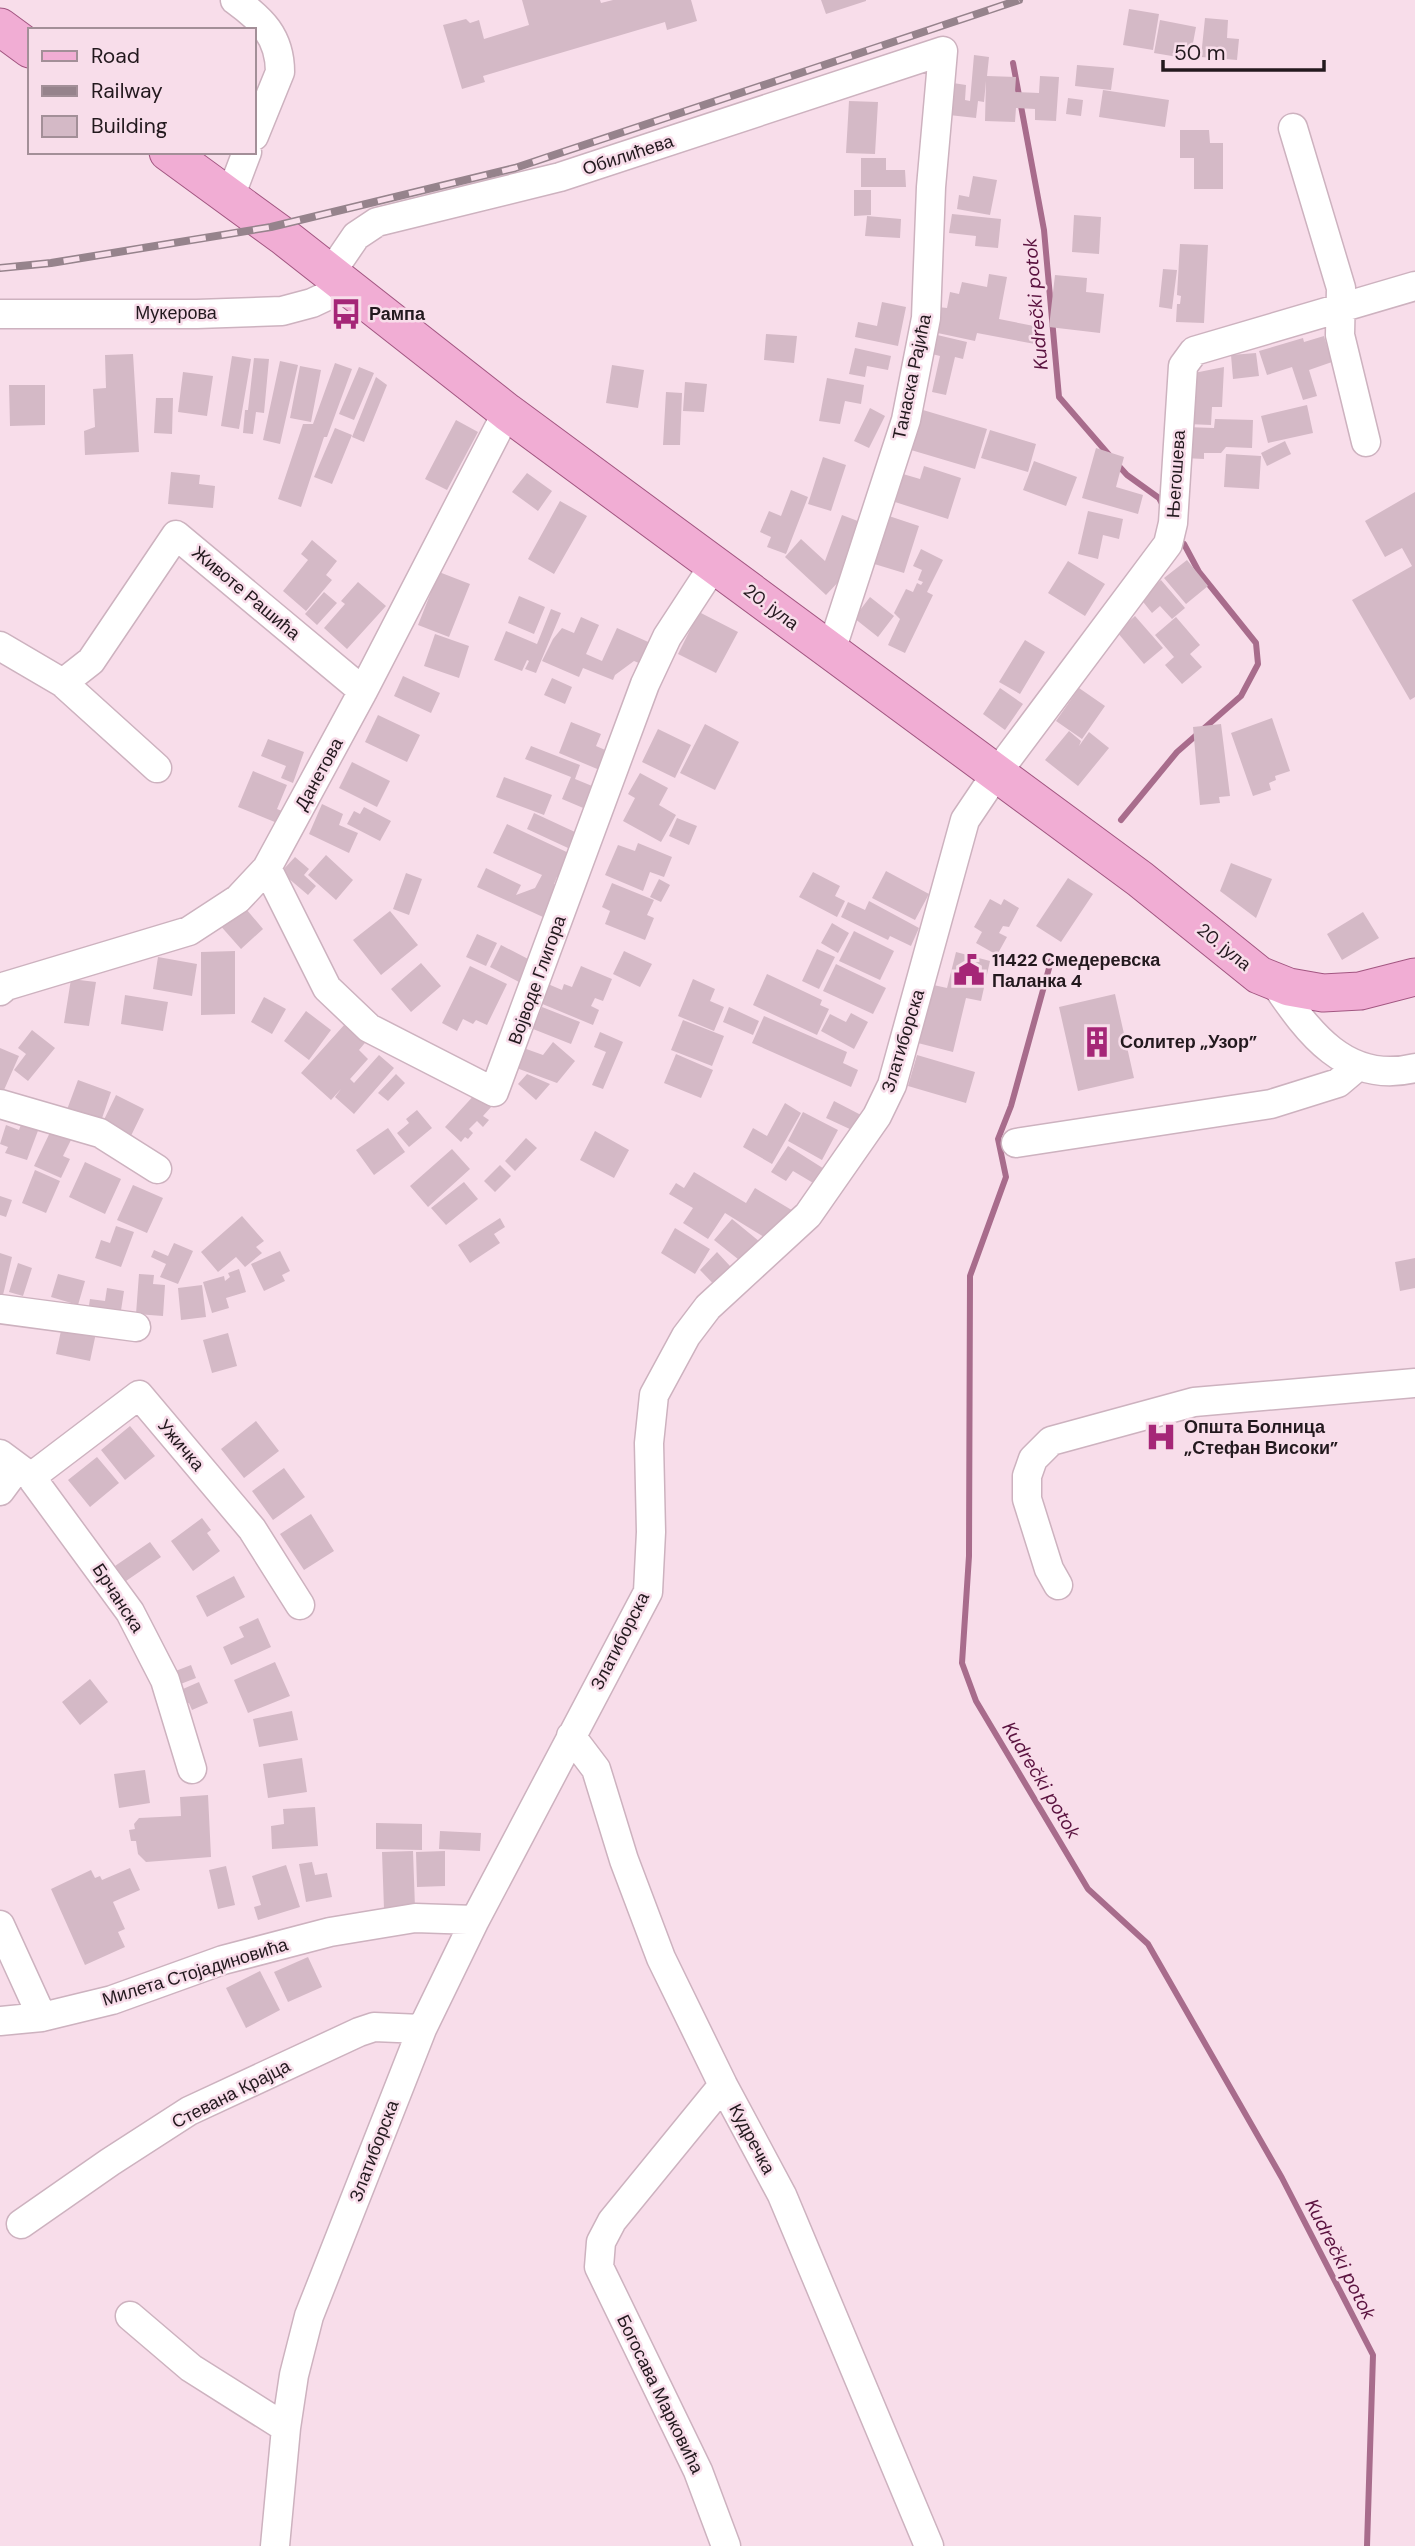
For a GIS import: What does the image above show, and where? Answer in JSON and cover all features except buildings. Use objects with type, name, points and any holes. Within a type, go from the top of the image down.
[{"type":"main road","points":[[0,27],[28,48]]},
{"type":"main road","name":"20. јула","points":[[171,154],[271,227],[507,412],[1150,887],[1259,975],[1303,990],[1338,993],[1382,987],[1415,977]]},
{"type":"street","points":[[234,0],[264,23],[276,42],[278,52],[280,72],[256,131]]},
{"type":"street","name":"Обилићева","points":[[338,281],[356,236],[377,222],[561,177],[943,51]]},
{"type":"street","name":"Танаска Рајића","points":[[831,652],[906,421],[926,318],[931,187],[943,51]]},
{"type":"street","points":[[1293,128],[1342,288],[1340,335],[1366,442]]},
{"type":"street","points":[[230,197],[246,154]]},
{"type":"street","name":"Мукерова","points":[[0,314],[282,311],[312,303],[338,281]]},
{"type":"street","name":"Његошева","points":[[996,774],[1168,544],[1173,523],[1183,366],[1194,351],[1415,286]]},
{"type":"street","name":"Данетова","points":[[2,986],[189,931],[238,899],[267,868],[363,691],[507,412]]},
{"type":"street","name":"Животе Рашића","points":[[63,683],[91,661],[176,535],[363,691]]},
{"type":"street","name":"Војводе Глигора","points":[[267,868],[327,988],[369,1028],[494,1092],[642,692],[667,637],[713,565]]},
{"type":"street","points":[[0,646],[63,683],[157,768]]},
{"type":"street","name":"Златиборска","points":[[275,2546],[286,2428],[309,2316],[422,2029],[475,1920],[648,1592],[651,1532],[649,1443],[654,1395],[686,1336],[708,1307],[808,1215],[877,1116],[892,1085],[965,820],[996,774]]},
{"type":"street","points":[[1274,982],[1312,1033],[1357,1066],[1384,1072],[1415,1068]]},
{"type":"street","points":[[1016,1143],[1271,1104],[1338,1083],[1357,1066]]},
{"type":"street","points":[[0,1104],[100,1133],[157,1169]]},
{"type":"street","points":[[0,1310],[136,1326]]},
{"type":"street","points":[[1058,1585],[1049,1569],[1027,1499],[1027,1476],[1033,1459],[1051,1441],[1194,1402],[1415,1383]]},
{"type":"street","name":"Ужичка","points":[[16,1466],[139,1395],[251,1529],[300,1605]]},
{"type":"street","points":[[0,1491],[16,1466]]},
{"type":"street","name":"Брчанска","points":[[16,1466],[130,1612],[165,1680],[192,1769]]},
{"type":"street","name":"Кудречка","points":[[571,1737],[596,1769],[624,1860],[661,1958],[723,2085],[782,2195],[929,2546]]},
{"type":"street","name":"Милета Стојадиновића","points":[[0,2021],[42,2017],[112,2000],[223,1960],[330,1932],[415,1918],[475,1920]]},
{"type":"street","points":[[0,1925],[42,2017]]},
{"type":"street","name":"Стевана Крајца","points":[[21,2224],[189,2111],[359,2032],[374,2027],[422,2029]]},
{"type":"street","name":"Богосава Марковића","points":[[723,2085],[612,2221],[601,2242],[598,2267],[698,2471],[726,2546]]},
{"type":"street","points":[[130,2316],[191,2368],[286,2428]]},
{"type":"waterway","name":"Kudrečki potok","points":[[1013,63],[1044,230],[1059,397],[1110,456]]},
{"type":"waterway","name":"Kudrečki potok","points":[[1117,464],[1127,475],[1159,498],[1162,504]]},
{"type":"waterway","name":"Kudrečki potok","points":[[1121,820],[1177,752],[1241,696],[1258,664],[1256,643],[1199,572],[1184,544]]},
{"type":"waterway","name":"Kudrečki potok","points":[[1051,961],[1011,1106],[998,1139],[1006,1177],[970,1276],[969,1556],[962,1663],[976,1701],[1088,1889],[1148,1944],[1282,2178],[1373,2355],[1367,2546]]},
{"type":"railway","points":[[0,268],[51,263],[271,227],[515,168],[1019,0]]},
{"type":"place","name":"Рампа","points":[[346,314]]},
{"type":"place","name":"11422 Смедеревска Паланка 4","points":[[969,970]]},
{"type":"place","name":"Солитер „Узор”","points":[[1097,1042]]},
{"type":"place","name":"Општа Болница „Стефан Високи”","points":[[1161,1437]]}]
